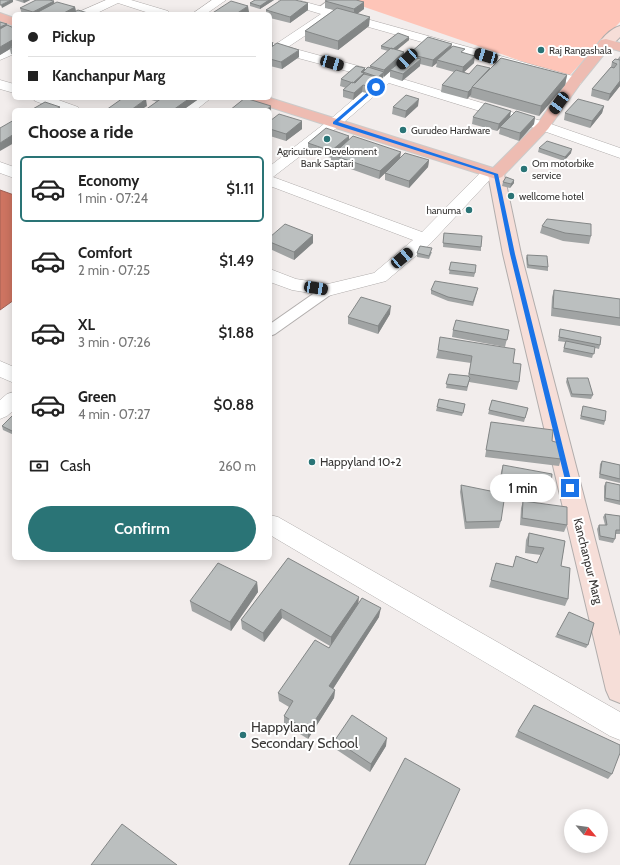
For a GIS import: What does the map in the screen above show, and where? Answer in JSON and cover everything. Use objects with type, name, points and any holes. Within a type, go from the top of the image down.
[{"type":"main road","points":[[0,17],[12,21]]},
{"type":"main road","points":[[262,100],[493,173],[543,126],[575,81],[613,45],[620,30]]},
{"type":"main road","name":"Kanchanpur Marg","points":[[493,173],[512,254],[616,656],[620,690]]},
{"type":"street","points":[[90,12],[117,0],[157,12]]},
{"type":"street","points":[[201,12],[220,0]]},
{"type":"street","points":[[285,0],[328,7],[427,40],[575,81]]},
{"type":"street","points":[[273,49],[328,7]]},
{"type":"street","points":[[416,51],[427,40]]},
{"type":"street","points":[[273,49],[387,78],[543,126],[620,153]]},
{"type":"street","points":[[0,56],[12,50]]},
{"type":"street","points":[[272,171],[335,123],[404,62]]},
{"type":"street","points":[[0,84],[12,88]]},
{"type":"street","points":[[45,100],[67,108]]},
{"type":"street","points":[[191,108],[201,100]]},
{"type":"street","points":[[0,167],[12,172]]},
{"type":"street","points":[[272,330],[328,290],[380,277],[425,239],[493,173]]},
{"type":"street","points":[[272,181],[425,239]]},
{"type":"street","points":[[272,276],[292,284],[328,290]]},
{"type":"street","points":[[0,368],[12,375]]},
{"type":"street","points":[[0,411],[12,400]]},
{"type":"street","points":[[272,525],[620,727]]},
{"type":"shaded area","name":"Raj Rangashala","points":[[344,0],[620,0],[620,22],[568,77]]},
{"type":"shaded area","points":[[0,190],[12,194],[12,301],[0,310]]},
{"type":"building","points":[[0,0],[11,0],[0,5]]},
{"type":"building","points":[[36,0],[54,1],[33,12],[20,8]]},
{"type":"building","points":[[255,0],[269,0],[260,6],[250,3]]},
{"type":"building","points":[[281,0],[295,0],[308,3],[290,17],[266,10]]},
{"type":"building","points":[[356,0],[364,2],[354,9],[325,1]]},
{"type":"building","points":[[231,1],[248,6],[239,12],[214,12]]},
{"type":"building","points":[[57,2],[75,7],[66,12],[38,12]]},
{"type":"building","points":[[337,8],[370,17],[338,41],[305,31]]},
{"type":"building","points":[[0,22],[7,24],[0,27]]},
{"type":"building","points":[[7,25],[12,27],[12,40],[0,47],[0,29]]},
{"type":"building","points":[[398,33],[409,37],[393,49],[381,46]]},
{"type":"building","points":[[428,37],[452,44],[433,60],[409,54]]},
{"type":"building","points":[[277,43],[299,50],[281,62],[272,60],[272,47]]},
{"type":"building","points":[[453,46],[465,49],[461,52],[475,56],[463,67],[437,60]]},
{"type":"building","points":[[391,48],[404,52],[384,70],[370,66]]},
{"type":"building","points":[[408,56],[421,59],[403,74],[390,70]]},
{"type":"building","points":[[501,58],[567,75],[541,106],[472,87]]},
{"type":"building","points":[[615,59],[620,60],[620,81],[610,94],[592,89],[611,67],[614,68],[617,64],[612,62]]},
{"type":"building","points":[[477,65],[490,68],[468,92],[442,85],[456,70],[469,74]]},
{"type":"building","points":[[356,66],[365,68],[361,72],[364,73],[353,83],[341,79]]},
{"type":"building","points":[[368,67],[384,72],[378,77],[363,72]]},
{"type":"building","points":[[364,74],[376,77],[367,86],[363,85],[354,93],[343,90],[352,82],[355,83]]},
{"type":"building","points":[[406,95],[419,99],[406,111],[393,107]]},
{"type":"building","points":[[578,99],[604,106],[592,121],[565,113]]},
{"type":"building","points":[[120,100],[145,100],[134,108],[109,108]]},
{"type":"building","points":[[159,100],[187,100],[176,108],[148,108]]},
{"type":"building","points":[[242,100],[252,100],[271,106],[268,108],[232,108]]},
{"type":"building","points":[[45,102],[60,107],[58,108],[34,108]]},
{"type":"building","points":[[485,103],[511,111],[499,124],[473,117]]},
{"type":"building","points":[[516,111],[535,117],[520,133],[500,127]]},
{"type":"building","points":[[279,114],[302,121],[286,134],[272,130],[272,119]]},
{"type":"building","points":[[12,121],[12,135],[0,143],[0,128]]},
{"type":"building","points":[[326,128],[349,136],[331,151],[308,143]]},
{"type":"building","points":[[353,136],[401,152],[380,171],[332,155]]},
{"type":"building","points":[[547,141],[572,149],[565,157],[539,148]]},
{"type":"building","points":[[405,153],[429,160],[409,181],[385,173]]},
{"type":"building","points":[[506,177],[514,180],[511,184],[503,182]]},
{"type":"building","points":[[547,219],[591,224],[591,236],[565,233],[542,226]]},
{"type":"building","points":[[285,224],[313,235],[294,252],[272,243],[272,235]]},
{"type":"building","points":[[444,233],[482,236],[481,247],[443,243]]},
{"type":"building","points":[[420,246],[432,248],[429,256],[417,253]]},
{"type":"building","points":[[527,255],[547,256],[548,267],[528,265]]},
{"type":"building","points":[[451,262],[476,265],[475,273],[449,270]]},
{"type":"building","points":[[435,281],[478,288],[473,302],[448,297],[431,290]]},
{"type":"building","points":[[554,290],[620,299],[620,318],[553,308]]},
{"type":"building","points":[[361,297],[391,306],[378,326],[348,317]]},
{"type":"building","points":[[456,320],[509,330],[507,340],[453,330]]},
{"type":"building","points":[[560,329],[601,337],[600,345],[559,337]]},
{"type":"building","points":[[440,337],[515,349],[513,363],[521,364],[519,382],[469,374],[472,356],[438,350]]},
{"type":"building","points":[[566,341],[595,347],[594,354],[564,348]]},
{"type":"building","points":[[449,374],[468,376],[470,378],[467,387],[446,384]]},
{"type":"building","points":[[567,378],[588,378],[593,395],[572,394]]},
{"type":"building","points":[[439,399],[465,404],[463,413],[437,407]]},
{"type":"building","points":[[492,400],[528,408],[525,418],[489,410]]},
{"type":"building","points":[[583,406],[606,411],[605,421],[581,416]]},
{"type":"building","points":[[12,416],[12,431],[2,426]]},
{"type":"building","points":[[491,422],[553,430],[552,441],[559,443],[561,459],[486,450]]},
{"type":"building","points":[[602,461],[620,465],[620,479],[600,474]]},
{"type":"building","points":[[503,465],[552,474],[550,494],[500,485]]},
{"type":"building","points":[[606,482],[620,485],[620,501],[605,498]]},
{"type":"building","points":[[461,485],[505,494],[501,521],[466,522]]},
{"type":"building","points":[[523,501],[567,507],[567,525],[522,518]]},
{"type":"building","points":[[605,514],[620,516],[620,530],[616,530],[615,539],[600,536],[599,525],[607,525]]},
{"type":"building","points":[[529,533],[565,541],[561,566],[570,568],[568,599],[491,580],[496,563],[513,567],[516,556],[537,563],[544,548],[528,546]]},
{"type":"building","points":[[288,558],[359,597],[331,637],[281,609],[263,633],[241,620]]},
{"type":"building","points":[[218,563],[257,582],[230,622],[190,601]]},
{"type":"building","points":[[362,598],[381,608],[329,686],[335,690],[308,731],[284,716],[293,701],[278,693],[315,640],[329,648]]},
{"type":"building","points":[[569,612],[594,623],[588,645],[557,634]]},
{"type":"building","points":[[534,705],[620,745],[620,753],[612,774],[518,731]]},
{"type":"building","points":[[352,715],[387,738],[371,764],[335,740]]},
{"type":"building","points":[[405,758],[460,789],[425,865],[349,865]]},
{"type":"building","points":[[122,824],[177,865],[91,865]]},
{"type":"place","name":"Raj Rangashala","points":[[541,50]]},
{"type":"place","name":"Gurudeo Hardware","points":[[403,130]]},
{"type":"place","name":"Agricuiture Develoment Bank Saptari","points":[[327,139]]},
{"type":"place","name":"Om motorbike service","points":[[524,169]]},
{"type":"place","name":"wellcome hotel","points":[[511,196]]},
{"type":"place","name":"hanuma","points":[[469,210]]},
{"type":"place","name":"Happyland 10+2","points":[[312,462]]},
{"type":"place","name":"Happyland Secondary School","points":[[243,735]]},
{"type":"route","points":[[376,87],[335,123],[496,174],[512,254],[570,488]]}]
